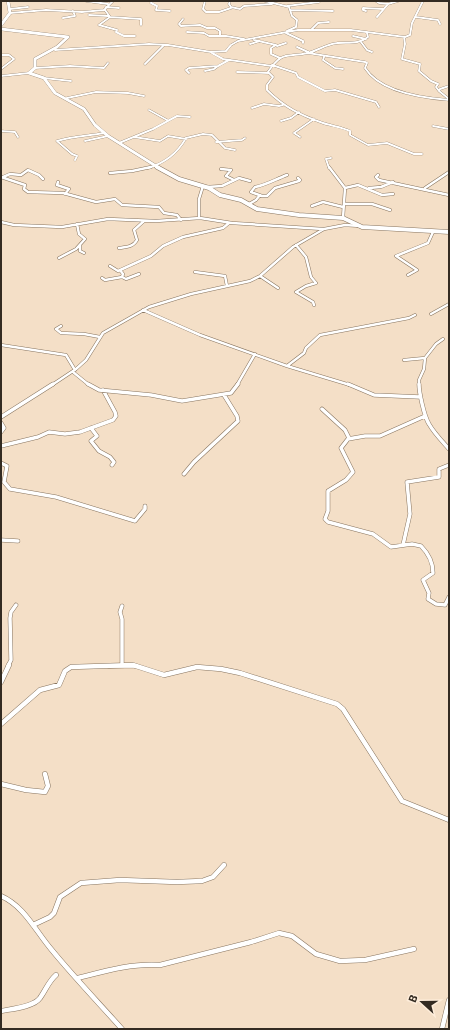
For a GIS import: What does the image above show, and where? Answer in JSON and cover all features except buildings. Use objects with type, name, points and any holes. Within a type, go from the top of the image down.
[{"type":"street","points":[[1,25],[10,13],[8,1]]},
{"type":"street","points":[[86,1],[108,4]]},
{"type":"street","points":[[104,10],[108,4],[113,1]]},
{"type":"street","points":[[152,1],[151,3],[156,6],[156,10],[170,10]]},
{"type":"street","points":[[205,1],[203,8],[207,13],[217,13],[231,8],[240,9],[244,6],[273,4]]},
{"type":"street","points":[[230,1],[229,4],[231,8]]},
{"type":"street","points":[[265,1],[273,4],[288,6],[319,2]]},
{"type":"street","points":[[376,1],[388,4],[398,1]]},
{"type":"street","points":[[187,32],[204,33],[208,36],[253,39],[285,32],[311,30],[351,30],[404,37],[410,35],[412,24],[423,1]]},
{"type":"street","points":[[377,17],[383,12],[382,10],[388,4]]},
{"type":"street","points":[[285,32],[296,26],[297,20],[292,16],[288,6]]},
{"type":"street","points":[[106,7],[119,8]]},
{"type":"street","points":[[10,9],[28,8]]},
{"type":"street","points":[[366,11],[367,10],[363,10],[363,8],[383,9]]},
{"type":"street","points":[[10,13],[46,10],[104,10]]},
{"type":"street","points":[[104,10],[109,16]]},
{"type":"street","points":[[290,10],[333,11]]},
{"type":"street","points":[[63,18],[75,16],[73,11]]},
{"type":"street","points":[[89,15],[141,19],[141,25]]},
{"type":"street","points":[[109,16],[106,22],[99,25],[117,30],[116,32],[124,35],[135,36]]},
{"type":"street","points":[[416,17],[438,20],[440,24]]},
{"type":"street","points":[[183,19],[179,24],[180,26],[199,25],[208,28],[215,28],[220,31],[220,36]]},
{"type":"street","points":[[311,30],[318,23],[329,22]]},
{"type":"street","points":[[1,29],[29,34],[66,36],[67,39],[55,50]]},
{"type":"street","points":[[285,32],[303,40],[304,43]]},
{"type":"street","points":[[286,43],[271,48],[271,54],[280,58],[308,53],[332,44],[361,42],[368,36],[367,33]]},
{"type":"street","points":[[353,36],[366,39]]},
{"type":"street","points":[[404,37],[405,44],[402,59],[420,64],[418,71],[431,81],[438,84],[436,87],[449,99]]},
{"type":"street","points":[[35,68],[35,59],[45,52],[66,48],[83,49],[112,46],[164,45],[212,53],[226,51],[234,43],[249,39]]},
{"type":"street","points":[[253,39],[277,46]]},
{"type":"street","points":[[250,44],[261,41]]},
{"type":"street","points":[[361,42],[367,50],[372,52]]},
{"type":"street","points":[[145,64],[164,45]]},
{"type":"street","points":[[297,47],[308,53],[324,57],[365,62],[367,63],[365,68],[367,72],[388,86],[428,98],[449,99]]},
{"type":"street","points":[[212,53],[217,58],[272,66],[296,72],[298,77],[325,91],[334,90],[350,94],[376,102],[379,107]]},
{"type":"street","points":[[1,55],[9,55],[14,59],[1,70],[5,74]]},
{"type":"street","points":[[324,57],[323,60],[331,66],[343,69]]},
{"type":"street","points":[[269,73],[272,66],[280,58]]},
{"type":"street","points":[[205,71],[214,69],[229,60]]},
{"type":"street","points":[[29,73],[35,68],[70,66],[104,68],[108,63]]},
{"type":"street","points":[[189,73],[186,70],[191,68],[218,66]]},
{"type":"street","points":[[237,72],[269,73],[273,78],[267,85],[267,90],[270,95],[283,105],[325,124],[346,129],[350,131],[350,135],[368,145],[387,143],[414,154],[422,154]]},
{"type":"street","points":[[1,76],[5,74],[29,73],[44,78],[71,81]]},
{"type":"street","points":[[44,78],[54,92],[67,98],[85,110],[94,125],[106,136],[158,166],[168,174],[183,181],[204,186],[220,186],[239,178],[250,181]]},
{"type":"street","points":[[439,91],[440,89],[449,86]]},
{"type":"street","points":[[67,98],[96,92],[128,93],[144,96]]},
{"type":"street","points":[[252,108],[264,104],[279,106],[283,105]]},
{"type":"street","points":[[149,110],[167,120]]},
{"type":"street","points":[[281,121],[291,118],[299,112]]},
{"type":"street","points":[[119,143],[153,129],[178,115],[190,117]]},
{"type":"street","points":[[300,137],[294,134],[314,118]]},
{"type":"street","points":[[433,126],[449,129]]},
{"type":"street","points":[[1,131],[15,132],[18,137]]},
{"type":"street","points":[[134,137],[162,141],[166,136],[186,139],[208,134],[226,149],[235,150]]},
{"type":"street","points":[[75,160],[77,156],[70,153],[57,141],[74,136],[106,136]]},
{"type":"street","points":[[85,141],[106,136]]},
{"type":"street","points":[[216,142],[242,140],[245,138]]},
{"type":"street","points":[[110,173],[127,172],[158,166],[172,157],[180,149],[186,139]]},
{"type":"street","points":[[331,158],[326,159],[328,166],[344,188],[343,218]]},
{"type":"street","points":[[221,168],[231,170],[226,176],[234,180]]},
{"type":"street","points":[[2,177],[11,174],[21,175],[29,170],[39,175],[43,179]]},
{"type":"street","points":[[425,188],[449,172]]},
{"type":"street","points":[[378,174],[377,179],[414,188],[425,188],[449,195]]},
{"type":"street","points":[[287,175],[269,181],[266,184],[254,187],[251,191],[267,196],[275,188],[299,181],[300,180],[298,178]]},
{"type":"street","points":[[2,177],[25,185],[24,189],[28,192],[65,194],[96,202],[115,199],[122,205],[159,207],[164,213],[177,214],[180,220]]},
{"type":"street","points":[[58,182],[57,185],[69,189],[65,194]]},
{"type":"street","points":[[369,188],[381,187],[393,182]]},
{"type":"street","points":[[344,188],[357,185],[369,188],[382,196],[393,194]]},
{"type":"street","points":[[204,186],[220,195],[238,199],[254,208],[302,215],[343,218],[362,226]]},
{"type":"street","points":[[199,218],[199,199],[204,186]]},
{"type":"street","points":[[249,204],[256,200],[260,195]]},
{"type":"street","points":[[312,206],[317,203],[324,202],[343,206],[372,204],[390,210]]},
{"type":"street","points":[[1,222],[14,225],[64,227],[108,218],[144,221],[199,218],[229,223],[324,229],[345,225],[449,232]]},
{"type":"street","points":[[119,248],[131,247],[134,245],[137,241],[134,236],[134,230],[144,221]]},
{"type":"street","points":[[110,266],[117,271],[120,270],[151,256],[163,246],[183,237],[223,228],[229,223]]},
{"type":"street","points":[[59,258],[69,251],[76,250],[85,238],[79,234],[77,224]]},
{"type":"street","points":[[1,417],[74,371],[86,360],[100,337],[107,330],[152,305],[250,281],[260,276],[283,254],[324,229]]},
{"type":"street","points":[[408,275],[417,270],[396,256],[428,243],[433,232]]},
{"type":"street","points":[[80,245],[80,251],[84,253]]},
{"type":"street","points":[[296,246],[306,257],[311,277],[316,283],[306,286],[296,292],[313,302],[314,305]]},
{"type":"street","points":[[120,270],[123,274],[122,277]]},
{"type":"street","points":[[195,272],[224,276],[227,286]]},
{"type":"street","points":[[102,278],[105,280],[122,277],[126,279],[139,274]]},
{"type":"street","points":[[260,276],[278,288]]},
{"type":"street","points":[[431,314],[449,304]]},
{"type":"street","points":[[143,310],[194,332],[287,366],[344,382],[376,396],[420,397]]},
{"type":"street","points":[[287,366],[304,353],[306,348],[320,335],[409,318],[415,315]]},
{"type":"street","points":[[60,326],[56,329],[60,333],[84,334],[100,337]]},
{"type":"street","points":[[443,339],[436,344],[425,358],[424,368],[419,380],[420,397],[423,403],[425,416],[435,433],[449,449]]},
{"type":"street","points":[[1,346],[66,355],[74,371],[90,385],[103,390],[152,394],[179,401],[224,395],[231,392],[235,388],[255,354]]},
{"type":"street","points":[[404,360],[425,358]]},
{"type":"street","points":[[1,446],[38,437],[46,433],[55,432],[65,434],[92,428],[114,420],[116,416],[115,412],[103,390]]},
{"type":"street","points":[[184,474],[194,462],[237,422],[237,416],[224,395]]},
{"type":"street","points":[[322,409],[345,430],[349,438]]},
{"type":"street","points":[[425,416],[394,428],[380,436],[349,438],[341,448],[353,472],[346,480],[328,491],[328,512],[325,519],[328,522],[373,534],[391,547],[403,545],[421,546],[428,554],[434,572],[423,580],[429,593],[427,598],[429,601],[436,604],[444,605],[449,597]]},
{"type":"street","points":[[1,423],[4,428],[1,432]]},
{"type":"street","points":[[92,428],[97,436],[92,441],[99,451],[112,458],[114,462],[112,465]]},
{"type":"street","points":[[1,463],[6,466],[4,482],[10,489],[53,496],[134,521],[146,508],[145,506]]},
{"type":"street","points":[[403,545],[409,529],[411,514],[411,502],[407,482],[439,477],[440,475],[438,470],[449,465]]},
{"type":"street","points":[[1,540],[18,541]]},
{"type":"street","points":[[1,682],[3,674],[11,660],[10,618],[11,612],[16,605]]},
{"type":"street","points":[[122,606],[120,612],[122,619],[122,666]]},
{"type":"street","points":[[1,724],[40,690],[59,685],[65,670],[77,666],[140,666],[162,675],[197,667],[221,669],[240,673],[335,703],[342,710],[402,801],[449,820]]},
{"type":"street","points":[[1,784],[26,790],[45,792],[48,786],[45,774]]},
{"type":"street","points":[[33,925],[50,917],[54,913],[60,897],[81,883],[113,880],[177,882],[202,881],[213,877],[224,865]]},
{"type":"street","points":[[1,896],[15,904],[56,955],[122,1029]]},
{"type":"street","points":[[78,978],[112,969],[148,964],[160,965],[283,933],[292,936],[308,950],[319,955],[344,961],[369,961],[414,949]]},
{"type":"street","points":[[1,1011],[24,1007],[39,1000],[49,981],[56,975]]},
{"type":"street","points":[[442,1029],[449,1000]]}]
